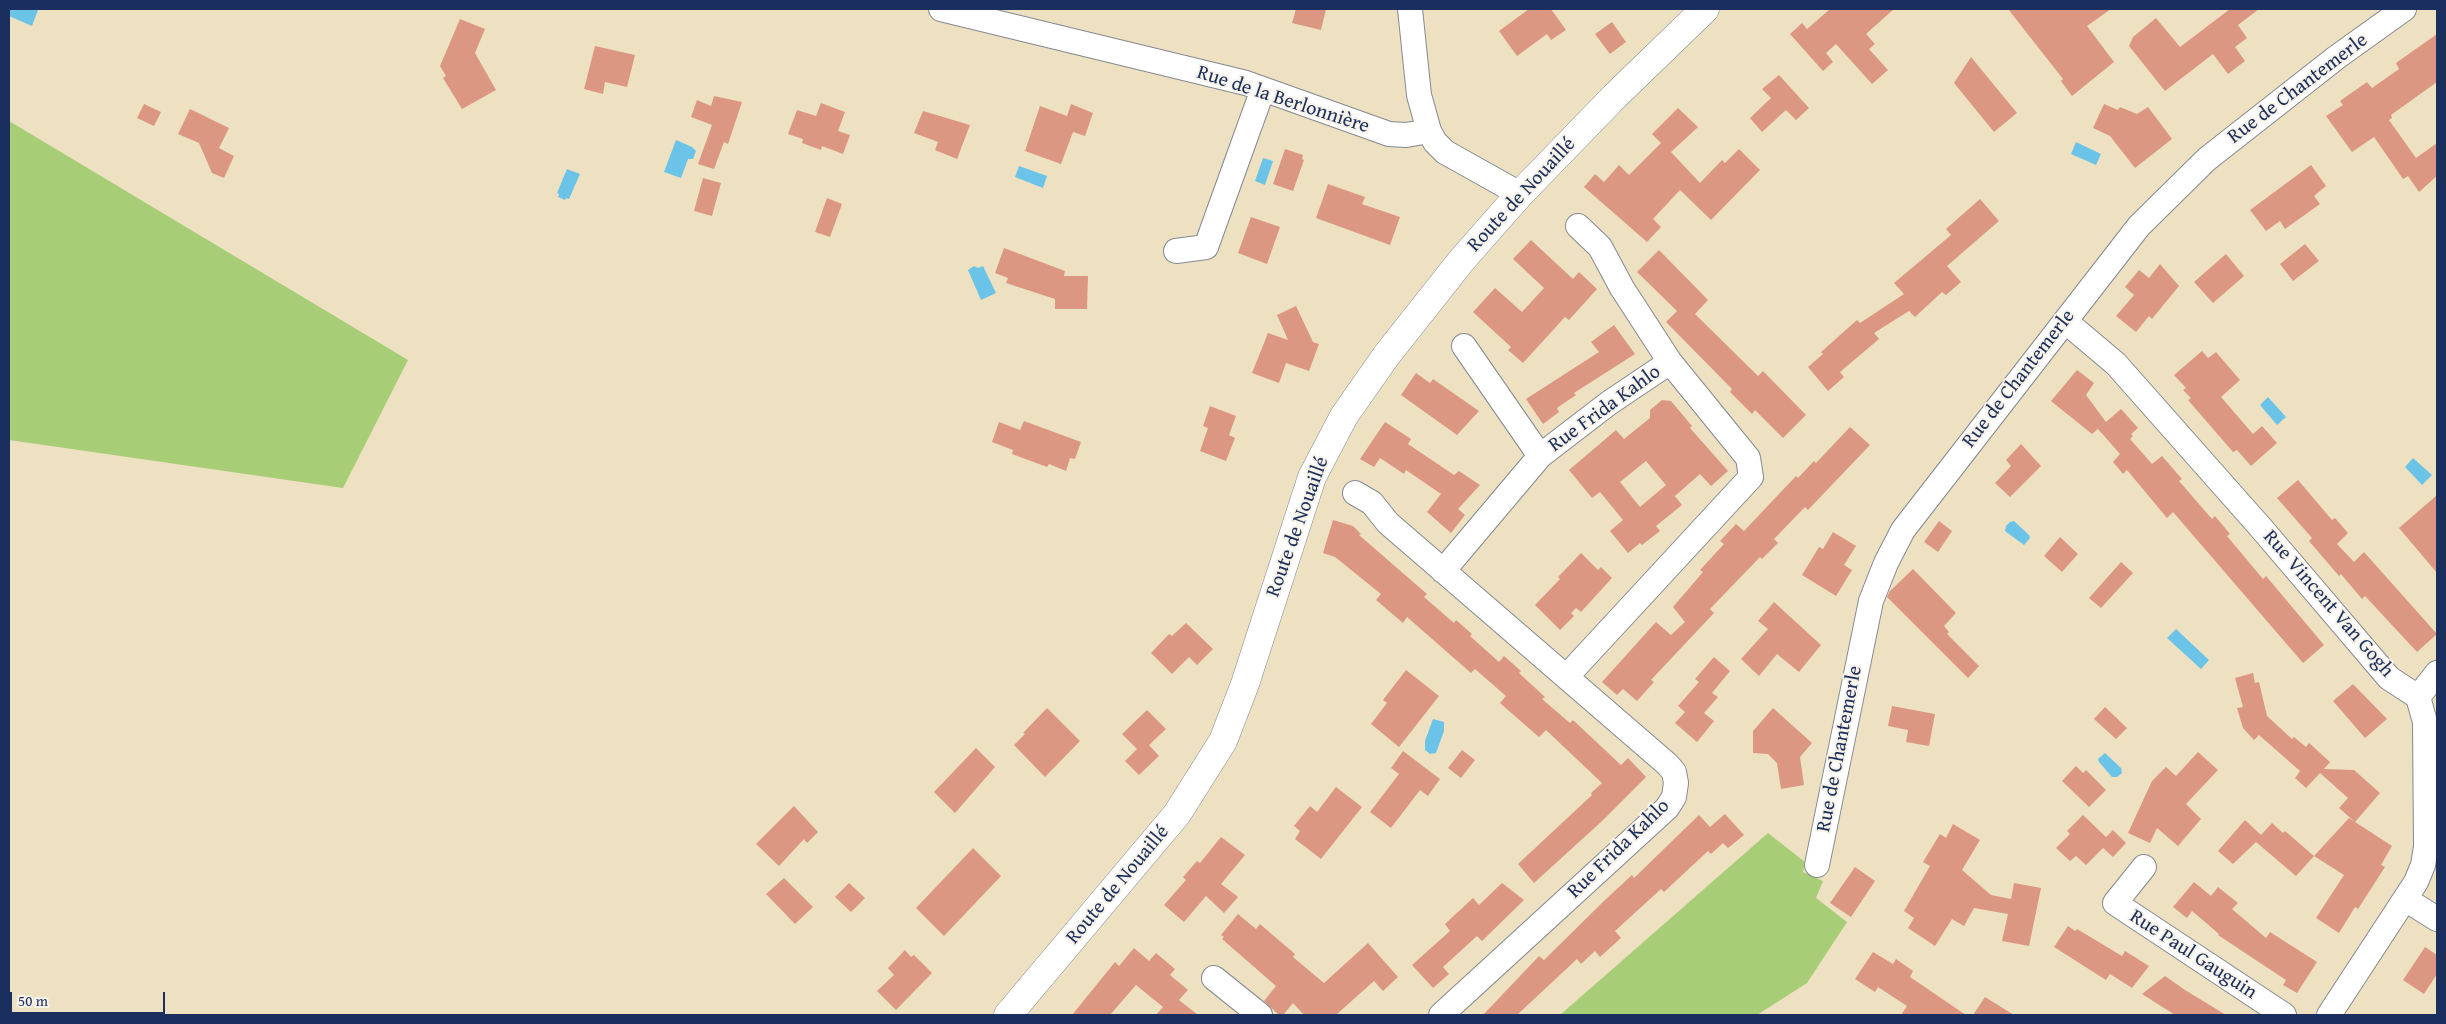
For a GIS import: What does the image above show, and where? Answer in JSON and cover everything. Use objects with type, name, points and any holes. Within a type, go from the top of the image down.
[{"type":"street","name":"Rue de la Berlonnière","points":[[941,9],[1263,89],[1389,134],[1406,135],[1429,132]]},
{"type":"street","points":[[1410,9],[1419,95],[1429,132],[1435,142],[1445,152],[1520,194]]},
{"type":"street","name":"Route de Nouaillé","points":[[1008,1015],[1177,814],[1223,741],[1244,684],[1312,477],[1344,416],[1386,356],[1461,261],[1520,194],[1603,108],[1705,9]]},
{"type":"street","name":"Rue de Chantemerle","points":[[1817,865],[1862,637],[1871,601],[1886,564],[1903,530],[1921,504],[2139,226],[2207,158],[2337,57],[2404,9]]},
{"type":"street","points":[[1176,251],[1206,247],[1263,89]]},
{"type":"street","name":"Rue Frida Kahlo","points":[[1567,676],[1751,477],[1748,458],[1670,362],[1622,288],[1600,246],[1578,226]]},
{"type":"street","name":"Rue Vincent Van Gogh","points":[[2065,321],[2116,364],[2262,528],[2389,678],[2418,697]]},
{"type":"street","name":"Rue Frida Kahlo","points":[[1464,346],[1540,456]]},
{"type":"street","name":"Rue Frida Kahlo","points":[[1443,571],[1540,456],[1609,402],[1670,362]]},
{"type":"street","name":"Rue Frida Kahlo","points":[[1355,493],[1372,503],[1388,523],[1667,764],[1674,772],[1676,783],[1674,796],[1667,808],[1441,1015]]},
{"type":"street","points":[[2329,1015],[2406,899],[2423,865],[2426,847],[2425,722],[2418,697],[2437,673]]},
{"type":"street","name":"Rue Paul Gauguin","points":[[2144,867],[2115,903],[2284,1015]]},
{"type":"street","points":[[2406,899],[2437,919]]},
{"type":"street","points":[[1214,978],[1260,1015]]},
{"type":"green space","points":[[9,121],[408,360],[343,488],[9,440]]},
{"type":"green space","points":[[1768,833],[1805,862],[1803,872],[1823,881],[1816,898],[1847,922],[1807,983],[1757,1015],[1560,1015]]},
{"type":"water","points":[[9,9],[38,10],[32,26],[9,16]]},
{"type":"water","points":[[676,140],[692,147],[696,151],[693,159],[688,159],[681,178],[664,172]]},
{"type":"water","points":[[2076,142],[2101,154],[2096,165],[2071,154]]},
{"type":"water","points":[[1263,158],[1273,161],[1265,185],[1255,181]]},
{"type":"water","points":[[1019,166],[1047,176],[1043,188],[1015,177]]},
{"type":"water","points":[[567,169],[580,174],[569,199],[566,198],[565,200],[558,197],[559,194],[557,193]]},
{"type":"water","points":[[974,266],[978,268],[983,266],[996,293],[981,300],[968,270]]},
{"type":"water","points":[[2268,397],[2286,417],[2277,425],[2260,405]]},
{"type":"water","points":[[2413,458],[2432,475],[2422,485],[2405,467]]},
{"type":"water","points":[[2014,521],[2029,535],[2030,538],[2024,545],[2005,531],[2006,526]]},
{"type":"water","points":[[2176,629],[2209,660],[2201,669],[2167,638]]},
{"type":"water","points":[[1433,719],[1444,722],[1444,731],[1436,753],[1430,754],[1425,750],[1425,741]]},
{"type":"water","points":[[2105,753],[2121,768],[2122,773],[2117,777],[2112,777],[2099,762],[2098,759]]},
{"type":"building","points":[[1296,9],[1326,9],[1321,30],[1292,23]]},
{"type":"building","points":[[1529,9],[1551,9],[1566,30],[1551,40],[1547,34],[1517,56],[1499,31]]},
{"type":"building","points":[[1830,9],[1894,9],[1866,34],[1875,44],[1869,49],[1888,70],[1872,84],[1836,44],[1826,53],[1833,62],[1823,71],[1790,34],[1802,23],[1807,29]]},
{"type":"building","points":[[2008,9],[2111,9],[2087,26],[2114,62],[2072,96],[2061,81],[2063,79]]},
{"type":"building","points":[[2230,9],[2259,9],[2238,25],[2247,38],[2235,47],[2245,61],[2228,74],[2213,54],[2165,91],[2129,46],[2133,37],[2156,18],[2180,47]]},
{"type":"building","points":[[460,19],[485,29],[475,53],[496,90],[462,109],[443,78],[446,76],[440,66]]},
{"type":"building","points":[[1612,22],[1626,42],[1610,54],[1595,34]]},
{"type":"building","points":[[2437,34],[2437,82],[2391,115],[2392,118],[2389,120],[2416,158],[2437,143],[2437,176],[2419,192],[2408,176],[2403,179],[2374,137],[2352,152],[2326,116],[2343,105],[2340,101],[2367,82],[2372,88],[2399,69],[2396,63]]},
{"type":"building","points":[[595,46],[635,55],[627,87],[605,82],[603,94],[584,89]]},
{"type":"building","points":[[1971,57],[2017,113],[1994,132],[1954,83]]},
{"type":"building","points":[[1779,75],[1809,108],[1796,120],[1786,110],[1762,132],[1750,118],[1771,98],[1762,89]]},
{"type":"building","points":[[714,96],[742,102],[728,144],[724,142],[714,169],[698,164],[712,125],[691,117],[697,100],[711,106]]},
{"type":"building","points":[[821,103],[845,112],[838,131],[850,135],[843,154],[822,146],[821,150],[802,143],[803,139],[788,134],[797,110],[816,116]]},
{"type":"building","points":[[144,104],[161,112],[154,126],[137,118]]},
{"type":"building","points":[[1071,104],[1093,113],[1085,136],[1073,132],[1061,164],[1025,151],[1040,106],[1067,116]]},
{"type":"building","points":[[2104,104],[2118,110],[2120,107],[2137,114],[2148,107],[2172,139],[2135,168],[2110,136],[2093,128]]},
{"type":"building","points":[[1678,108],[1698,127],[1671,152],[1700,183],[1722,160],[1725,163],[1739,149],[1760,170],[1711,220],[1680,190],[1653,219],[1661,227],[1647,242],[1584,187],[1595,174],[1604,182],[1619,165],[1629,175],[1661,143],[1652,134]]},
{"type":"building","points":[[190,109],[229,128],[219,148],[234,156],[224,178],[212,173],[199,143],[178,134]]},
{"type":"building","points":[[923,111],[970,125],[957,159],[935,150],[938,142],[914,133]]},
{"type":"building","points":[[1285,149],[1303,155],[1302,159],[1304,160],[1293,191],[1273,184]]},
{"type":"building","points":[[2311,165],[2326,186],[2314,196],[2320,204],[2285,229],[2280,221],[2266,231],[2250,210]]},
{"type":"building","points":[[703,178],[721,183],[712,216],[694,211]]},
{"type":"building","points":[[1328,184],[1365,197],[1362,204],[1400,217],[1390,245],[1316,218]]},
{"type":"building","points":[[827,198],[842,204],[830,237],[815,232]]},
{"type":"building","points":[[1980,199],[1999,221],[1947,266],[1961,282],[1946,295],[1942,292],[1915,317],[1909,311],[1874,333],[1879,339],[1840,372],[1844,377],[1828,391],[1808,367],[1823,354],[1821,352],[1857,320],[1860,323],[1904,294],[1894,283],[1951,235],[1946,229]]},
{"type":"building","points":[[1251,217],[1280,227],[1267,264],[1238,253]]},
{"type":"building","points":[[1531,240],[1573,279],[1579,272],[1597,289],[1569,320],[1565,317],[1523,363],[1508,350],[1511,347],[1473,312],[1495,288],[1522,312],[1544,288],[1513,259]]},
{"type":"building","points":[[2305,244],[2319,261],[2293,281],[2280,264]]},
{"type":"building","points":[[1004,248],[1065,271],[1064,276],[1088,276],[1087,309],[1055,309],[1055,299],[1006,283],[1008,278],[995,273]]},
{"type":"building","points":[[1659,250],[1708,300],[1695,314],[1758,376],[1763,371],[1806,415],[1783,438],[1755,410],[1752,414],[1730,392],[1732,389],[1666,322],[1677,311],[1637,272]]},
{"type":"building","points":[[2226,254],[2244,276],[2213,303],[2194,282]]},
{"type":"building","points":[[2160,264],[2179,286],[2152,319],[2149,316],[2136,332],[2116,316],[2134,295],[2125,287],[2139,270],[2149,278]]},
{"type":"building","points":[[1296,306],[1313,342],[1319,344],[1309,371],[1286,363],[1279,383],[1252,373],[1268,333],[1288,340],[1277,315]]},
{"type":"building","points":[[1614,325],[1635,354],[1574,393],[1576,395],[1557,408],[1559,412],[1543,424],[1526,399],[1599,352],[1591,342]]},
{"type":"building","points":[[2202,351],[2208,358],[2216,352],[2240,380],[2221,397],[2253,434],[2262,426],[2277,443],[2251,466],[2237,450],[2233,452],[2188,400],[2191,398],[2183,390],[2186,388],[2174,375]]},
{"type":"building","points":[[2077,370],[2094,383],[2086,395],[2106,422],[2092,434],[2051,401]]},
{"type":"building","points":[[1416,373],[1430,383],[1433,379],[1479,411],[1457,435],[1401,395]]},
{"type":"building","points":[[1662,400],[1671,401],[1692,426],[1690,428],[1728,471],[1711,486],[1700,474],[1675,496],[1669,489],[1682,505],[1656,526],[1660,531],[1628,553],[1610,531],[1623,520],[1600,492],[1592,498],[1569,470],[1616,430],[1624,439],[1650,418],[1650,410]],"holes":[[[1646,461],[1666,485],[1640,507],[1620,482]]]},
{"type":"building","points":[[1210,406],[1236,416],[1229,435],[1235,438],[1226,461],[1200,451],[1208,428],[1203,426]]},
{"type":"building","points":[[2121,409],[2138,428],[2131,434],[2133,436],[2130,439],[2152,464],[2162,456],[2182,479],[2179,481],[2212,519],[2215,516],[2230,534],[2227,536],[2263,579],[2266,576],[2324,645],[2303,663],[2173,512],[2167,518],[2127,470],[2123,474],[2113,462],[2120,454],[2098,429]]},
{"type":"building","points":[[1024,421],[1081,442],[1075,459],[1070,458],[1066,471],[1049,464],[1047,467],[1012,454],[1013,450],[992,442],[999,422],[1020,430]]},
{"type":"building","points":[[1385,422],[1411,439],[1408,444],[1454,475],[1459,471],[1480,485],[1458,509],[1465,515],[1451,533],[1427,512],[1441,494],[1406,470],[1404,474],[1380,458],[1374,467],[1360,459]]},
{"type":"building","points":[[1850,427],[1870,445],[1808,510],[1805,507],[1774,539],[1778,543],[1762,559],[1760,557],[1710,609],[1714,613],[1651,680],[1654,682],[1637,701],[1623,689],[1617,695],[1602,682],[1656,622],[1671,635],[1685,622],[1673,607],[1703,572],[1700,570],[1724,544],[1720,541],[1736,524],[1744,531],[1796,476],[1798,478],[1814,461],[1816,463]]},
{"type":"building","points":[[2021,444],[2041,466],[2010,497],[1995,483],[2011,466],[2006,460]]},
{"type":"building","points":[[2298,480],[2332,520],[2335,518],[2348,533],[2337,544],[2354,562],[2364,552],[2437,634],[2417,652],[2365,596],[2362,599],[2341,574],[2339,576],[2309,541],[2312,538],[2277,498]]},
{"type":"building","points":[[2437,495],[2437,573],[2399,528]]},
{"type":"building","points":[[1333,520],[1353,526],[1361,534],[1359,535],[1427,594],[1424,597],[1454,623],[1456,620],[1472,634],[1470,636],[1499,662],[1504,656],[1521,671],[1519,673],[1545,697],[1542,699],[1570,723],[1573,720],[1621,765],[1628,758],[1646,777],[1601,822],[1534,883],[1518,864],[1592,795],[1591,793],[1602,783],[1546,730],[1539,737],[1500,703],[1506,696],[1475,669],[1471,673],[1407,617],[1403,623],[1376,600],[1381,594],[1335,557],[1323,553]]},
{"type":"building","points":[[1939,521],[1952,531],[1938,552],[1924,542]]},
{"type":"building","points":[[1833,532],[1856,546],[1844,565],[1852,570],[1836,596],[1802,575],[1819,547],[1823,549]]},
{"type":"building","points":[[2060,537],[2078,554],[2062,572],[2044,556]]},
{"type":"building","points":[[1581,553],[1598,570],[1601,567],[1612,578],[1581,612],[1576,608],[1571,613],[1574,616],[1560,630],[1535,605]]},
{"type":"building","points":[[2121,562],[2133,573],[2101,608],[2089,598]]},
{"type":"building","points":[[1913,569],[1956,613],[1944,626],[1949,632],[1947,634],[1979,666],[1968,678],[1887,597],[1890,591]]},
{"type":"building","points":[[1774,602],[1821,645],[1799,672],[1777,654],[1759,676],[1741,659],[1768,629],[1758,621]]},
{"type":"building","points":[[1186,623],[1213,649],[1197,665],[1189,657],[1172,674],[1151,653],[1169,634],[1172,636]]},
{"type":"building","points":[[1714,657],[1730,671],[1712,693],[1718,697],[1704,713],[1714,721],[1697,742],[1675,723],[1685,712],[1678,706],[1699,682],[1695,679]]},
{"type":"building","points":[[1406,670],[1439,696],[1399,747],[1371,724],[1387,703],[1383,700]]},
{"type":"building","points":[[2253,673],[2255,683],[2259,682],[2267,716],[2292,739],[2294,737],[2306,747],[2309,743],[2330,762],[2324,769],[2354,770],[2380,793],[2355,822],[2339,808],[2348,798],[2320,773],[2306,788],[2295,778],[2300,771],[2259,735],[2254,740],[2243,728],[2237,708],[2243,707],[2235,678]]},
{"type":"building","points":[[2353,684],[2387,719],[2365,738],[2333,701]]},
{"type":"building","points":[[1892,706],[1935,714],[1929,746],[1906,742],[1908,730],[1888,726]]},
{"type":"building","points":[[2105,707],[2127,728],[2116,739],[2094,719]]},
{"type":"building","points":[[1047,708],[1080,741],[1045,777],[1014,745]]},
{"type":"building","points":[[1773,708],[1812,743],[1800,757],[1804,785],[1781,789],[1777,763],[1768,754],[1753,753],[1753,731]]},
{"type":"building","points":[[1147,710],[1166,729],[1149,745],[1159,756],[1139,775],[1125,761],[1137,749],[1122,734]]},
{"type":"building","points":[[976,748],[995,767],[955,813],[934,792]]},
{"type":"building","points":[[1462,750],[1475,760],[1461,778],[1448,768]]},
{"type":"building","points":[[1403,751],[1440,779],[1428,796],[1420,790],[1391,828],[1370,812],[1399,774],[1391,768]]},
{"type":"building","points":[[2198,752],[2218,770],[2186,804],[2201,819],[2178,846],[2157,828],[2150,843],[2128,833],[2152,781],[2166,767],[2176,776]]},
{"type":"building","points":[[2076,766],[2083,773],[2086,770],[2106,790],[2089,807],[2062,781]]},
{"type":"building","points":[[1336,787],[1362,807],[1321,859],[1295,839],[1300,831],[1294,826],[1310,806],[1317,812]]},
{"type":"building","points":[[794,806],[818,832],[807,843],[804,839],[779,866],[756,844]]},
{"type":"building","points":[[1725,814],[1744,835],[1728,848],[1723,843],[1711,854],[1708,851],[1664,892],[1661,889],[1615,931],[1621,938],[1600,957],[1595,951],[1581,964],[1577,959],[1517,1015],[1483,1015],[1539,956],[1544,960],[1605,900],[1632,875],[1634,878],[1699,815],[1710,827]]},
{"type":"building","points":[[2083,815],[2106,837],[2113,830],[2126,843],[2113,857],[2103,848],[2086,865],[2076,856],[2070,861],[2056,848],[2070,834],[2067,831]]},
{"type":"building","points":[[2349,818],[2392,846],[2381,865],[2385,867],[2358,909],[2355,907],[2339,933],[2316,918],[2344,875],[2314,856]]},
{"type":"building","points":[[2245,820],[2261,835],[2272,823],[2283,833],[2285,831],[2314,856],[2296,876],[2256,842],[2233,864],[2218,851]]},
{"type":"building","points":[[1953,824],[1980,840],[1962,870],[1991,895],[2011,899],[2014,883],[2041,888],[2029,946],[2002,941],[2008,914],[1974,908],[1964,926],[1952,919],[1935,946],[1908,928],[1914,918],[1904,911],[1930,866],[1923,862],[1940,834],[1946,838]]},
{"type":"building","points":[[1221,837],[1245,855],[1221,884],[1238,897],[1224,913],[1206,896],[1184,922],[1164,905],[1186,880],[1183,877],[1197,861],[1200,863]]},
{"type":"building","points":[[973,848],[1001,876],[944,936],[916,908]]},
{"type":"building","points":[[1855,867],[1875,881],[1851,917],[1830,903]]},
{"type":"building","points":[[784,878],[813,907],[795,924],[766,894]]},
{"type":"building","points":[[2194,882],[2211,896],[2218,887],[2238,903],[2232,909],[2266,938],[2270,932],[2317,962],[2297,993],[2283,985],[2286,980],[2218,935],[2192,911],[2187,918],[2173,907]]},
{"type":"building","points":[[849,883],[865,898],[851,912],[835,897]]},
{"type":"building","points":[[1502,883],[1524,900],[1482,941],[1477,936],[1443,967],[1449,974],[1433,988],[1412,965],[1450,931],[1445,924],[1473,898],[1479,905]]},
{"type":"building","points":[[1238,914],[1256,929],[1260,924],[1295,954],[1293,957],[1324,983],[1368,943],[1398,977],[1383,991],[1374,981],[1336,1015],[1304,1015],[1293,1003],[1283,1015],[1279,1015],[1264,1001],[1276,986],[1222,939],[1224,937],[1221,935]]},
{"type":"building","points":[[2068,926],[2075,931],[2077,929],[2122,956],[2125,951],[2149,966],[2132,988],[2110,974],[2106,980],[2054,947]]},
{"type":"building","points":[[2425,947],[2437,955],[2437,974],[2424,994],[2403,980]]},
{"type":"building","points":[[1134,948],[1149,961],[1156,953],[1175,969],[1170,975],[1188,990],[1179,1000],[1198,1015],[1156,1015],[1163,1007],[1136,985],[1110,1015],[1072,1015],[1115,962],[1119,966]]},
{"type":"building","points":[[905,950],[911,957],[914,955],[932,973],[896,1010],[877,991],[894,975],[888,968]]},
{"type":"building","points":[[1873,952],[1893,964],[1896,959],[1913,971],[1910,977],[1966,1015],[1901,1015],[1907,1006],[1878,987],[1875,992],[1855,979]]},
{"type":"building","points":[[2165,976],[2226,1015],[2175,1015],[2142,994]]},
{"type":"building","points":[[1985,997],[2014,1015],[1973,1015]]}]
